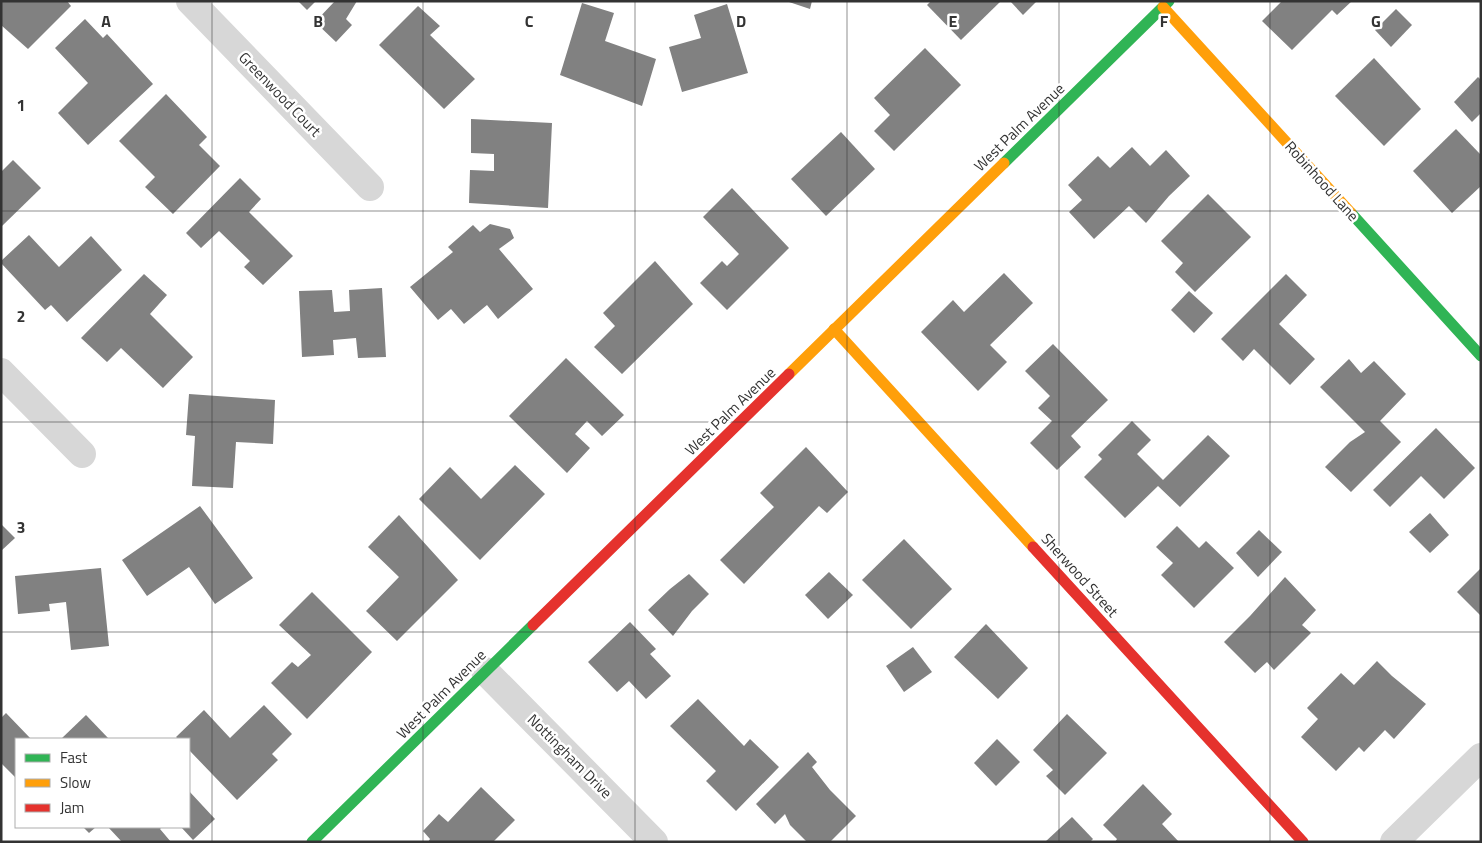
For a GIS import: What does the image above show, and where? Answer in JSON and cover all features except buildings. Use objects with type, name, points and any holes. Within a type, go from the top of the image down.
[{"type":"street","name":"Greenwood Court","points":[[190,1],[370,187]]},
{"type":"street","name":"West Palm Avenue","points":[[312,842],[1166,4]]},
{"type":"street","name":"Robinhood Lane","points":[[1166,4],[1481,356]]},
{"type":"street","name":"Sherwood Street","points":[[834,329],[1303,842]]},
{"type":"street","points":[[1,372],[82,454]]},
{"type":"street","name":"Nottingham Drive","points":[[485,671],[654,842]]},
{"type":"street","points":[[1394,842],[1481,757]]},
{"type":"traffic: fast","points":[[1004,163],[1169,1]]},
{"type":"traffic: fast","points":[[1351,213],[1481,356]]},
{"type":"traffic: fast","points":[[312,842],[533,625]]},
{"type":"traffic: slow","points":[[1163,7],[1351,213]]},
{"type":"traffic: slow","points":[[789,374],[1004,163]]},
{"type":"traffic: slow","points":[[834,329],[1033,547]]},
{"type":"traffic: jam","points":[[533,625],[789,374]]},
{"type":"traffic: jam","points":[[1033,547],[1303,842]]}]
